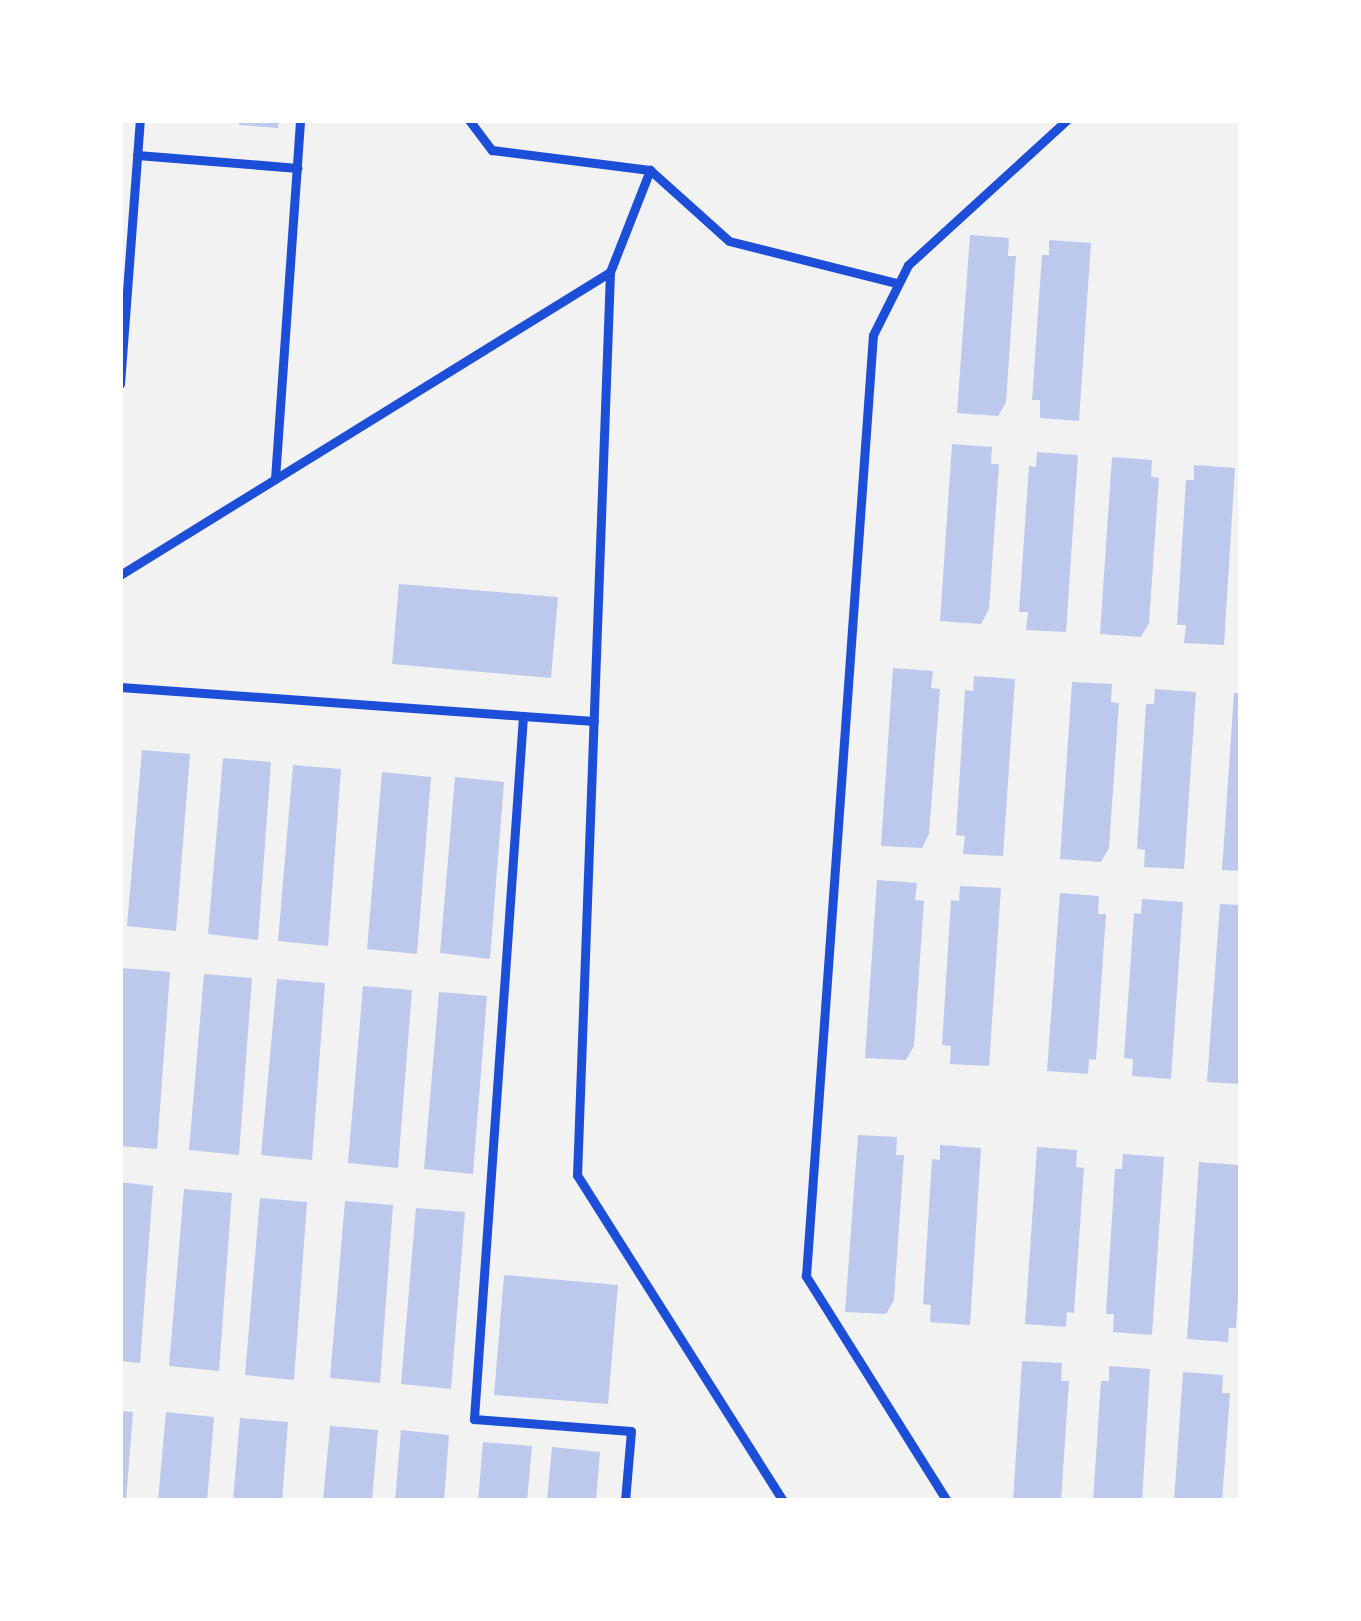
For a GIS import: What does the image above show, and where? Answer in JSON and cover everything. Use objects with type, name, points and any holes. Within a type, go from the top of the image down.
[{"type":"lane","points":[[120,384],[140,120]]},
{"type":"lane","points":[[275,479],[300,120]]},
{"type":"lane","points":[[470,120],[492,150],[650,170],[729,241],[896,283]]},
{"type":"lane","points":[[947,1501],[806,1276],[873,335],[896,283],[1067,120]]},
{"type":"lane","points":[[137,155],[297,168]]},
{"type":"lane","points":[[650,170],[610,272],[577,1174],[783,1501]]},
{"type":"lane","points":[[120,575],[610,272]]},
{"type":"lane","points":[[120,687],[594,721]]},
{"type":"lane","points":[[523,716],[474,1419],[631,1431],[626,1501]]},
{"type":"building","points":[[239,120],[279,120],[278,128],[239,125]]},
{"type":"building","points":[[970,235],[1009,238],[1008,256],[1016,256],[1006,402],[998,416],[957,413]]},
{"type":"building","points":[[1049,240],[1091,243],[1079,421],[1040,418],[1040,400],[1032,400],[1042,255],[1049,255]]},
{"type":"building","points":[[952,444],[992,447],[991,464],[999,464],[989,609],[981,624],[940,621]]},
{"type":"building","points":[[1037,452],[1078,455],[1066,632],[1026,630],[1028,612],[1019,612],[1029,466],[1036,467]]},
{"type":"building","points":[[1112,457],[1152,460],[1151,477],[1159,478],[1149,623],[1141,637],[1100,634]]},
{"type":"building","points":[[1194,465],[1235,468],[1224,645],[1184,643],[1186,625],[1177,625],[1186,480],[1194,480]]},
{"type":"building","points":[[399,584],[558,597],[551,678],[392,664]]},
{"type":"building","points":[[893,668],[933,671],[931,688],[940,689],[929,834],[922,848],[881,846]]},
{"type":"building","points":[[974,676],[1015,679],[1003,856],[963,854],[965,836],[956,835],[965,690],[973,691]]},
{"type":"building","points":[[1072,682],[1112,684],[1111,702],[1119,703],[1109,848],[1101,862],[1060,859]]},
{"type":"building","points":[[1155,689],[1196,692],[1184,869],[1144,867],[1145,850],[1137,849],[1146,704],[1154,704]]},
{"type":"building","points":[[1234,693],[1241,693],[1241,871],[1222,870]]},
{"type":"building","points":[[142,750],[190,754],[176,931],[127,926]]},
{"type":"building","points":[[223,758],[271,762],[258,940],[208,934]]},
{"type":"building","points":[[293,765],[341,769],[328,946],[278,941]]},
{"type":"building","points":[[382,772],[431,777],[417,954],[367,949]]},
{"type":"building","points":[[455,777],[504,782],[490,959],[440,953]]},
{"type":"building","points":[[877,880],[917,883],[915,900],[924,901],[914,1046],[906,1060],[865,1058]]},
{"type":"building","points":[[960,886],[1001,888],[989,1066],[950,1064],[951,1046],[942,1045],[951,900],[959,901]]},
{"type":"building","points":[[1060,893],[1099,896],[1098,914],[1106,914],[1096,1060],[1089,1059],[1088,1074],[1047,1071]]},
{"type":"building","points":[[1142,899],[1183,902],[1171,1079],[1132,1076],[1133,1059],[1124,1058],[1134,913],[1141,914]]},
{"type":"building","points":[[1220,904],[1241,905],[1241,1084],[1207,1082]]},
{"type":"building","points":[[122,968],[170,972],[157,1149],[120,1146]]},
{"type":"building","points":[[204,974],[252,978],[239,1155],[189,1150]]},
{"type":"building","points":[[277,979],[325,983],[312,1160],[261,1155]]},
{"type":"building","points":[[363,986],[412,990],[398,1168],[348,1163]]},
{"type":"building","points":[[439,992],[487,996],[473,1174],[424,1169]]},
{"type":"building","points":[[858,1135],[897,1137],[896,1155],[904,1155],[894,1300],[886,1314],[845,1312]]},
{"type":"building","points":[[940,1145],[981,1148],[970,1325],[930,1322],[931,1305],[923,1304],[932,1159],[940,1160]]},
{"type":"building","points":[[1037,1147],[1077,1150],[1076,1167],[1084,1168],[1074,1313],[1067,1312],[1066,1327],[1025,1324]]},
{"type":"building","points":[[1123,1154],[1164,1157],[1152,1335],[1113,1332],[1114,1314],[1106,1314],[1115,1169],[1122,1169]]},
{"type":"building","points":[[1199,1162],[1239,1165],[1241,1255],[1236,1328],[1229,1328],[1228,1342],[1187,1339]]},
{"type":"building","points":[[120,1182],[153,1186],[140,1363],[120,1361]]},
{"type":"building","points":[[184,1189],[232,1193],[219,1371],[169,1366]]},
{"type":"building","points":[[260,1198],[307,1202],[294,1380],[245,1375]]},
{"type":"building","points":[[345,1201],[393,1205],[380,1383],[330,1378]]},
{"type":"building","points":[[416,1208],[465,1212],[451,1389],[401,1384]]},
{"type":"building","points":[[504,1275],[618,1285],[608,1404],[494,1395]]},
{"type":"building","points":[[1022,1361],[1062,1363],[1061,1381],[1069,1381],[1061,1501],[1013,1501]]},
{"type":"building","points":[[1109,1366],[1150,1369],[1142,1501],[1093,1501],[1101,1381],[1109,1381]]},
{"type":"building","points":[[1183,1372],[1223,1375],[1222,1393],[1230,1393],[1222,1501],[1174,1501]]},
{"type":"building","points":[[120,1411],[133,1412],[126,1501],[120,1501]]},
{"type":"building","points":[[166,1412],[214,1417],[207,1501],[158,1501]]},
{"type":"building","points":[[240,1418],[288,1422],[282,1501],[233,1501]]},
{"type":"building","points":[[330,1426],[378,1430],[372,1501],[323,1501]]},
{"type":"building","points":[[401,1430],[449,1435],[444,1501],[395,1501]]},
{"type":"building","points":[[483,1442],[532,1446],[527,1501],[478,1501]]},
{"type":"building","points":[[552,1447],[600,1452],[596,1501],[547,1501]]}]
